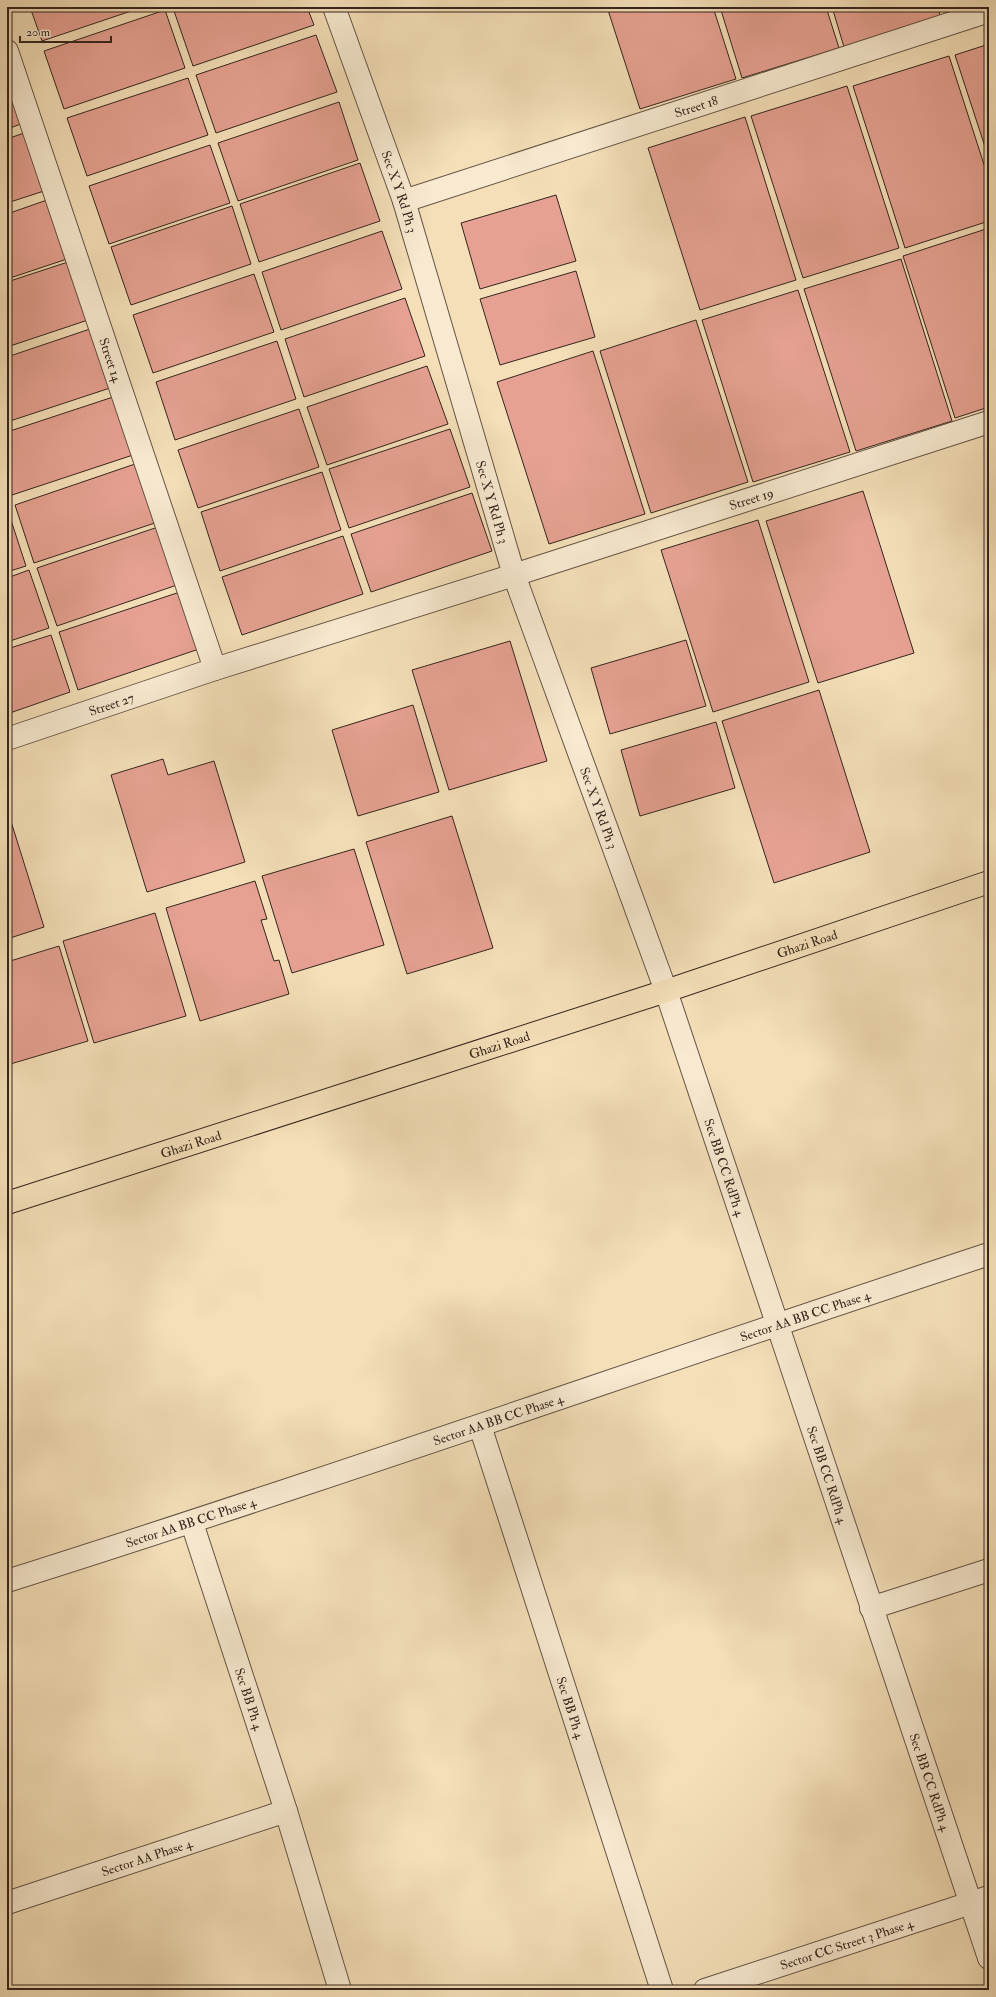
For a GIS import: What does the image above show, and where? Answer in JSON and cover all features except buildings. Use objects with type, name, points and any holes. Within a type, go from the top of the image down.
[{"type":"main road","name":"Ghazi Road","points":[[7,1203],[666,991],[989,882]]},
{"type":"street","name":"Sec X Y Rd Ph 3","points":[[334,7],[404,201],[514,575],[666,991]]},
{"type":"street","name":"Street 18","points":[[404,201],[989,10]]},
{"type":"street","name":"Street 14","points":[[7,51],[215,669]]},
{"type":"street","name":"Street 19","points":[[215,669],[514,575],[989,422]]},
{"type":"street","name":"Street 27","points":[[7,739],[215,669]]},
{"type":"street","name":"Sec BB CC RdPh 4","points":[[666,991],[871,1608],[980,1900],[989,1958]]},
{"type":"street","name":"Sector AA BB CC Phase 4","points":[[7,1582],[192,1523],[776,1324],[989,1254]]},
{"type":"street","name":"Sec BB Ph 4","points":[[480,1426],[662,1990]]},
{"type":"street","name":"Sec BB Ph 4","points":[[192,1523],[286,1811],[340,1990]]},
{"type":"street","points":[[871,1608],[989,1570]]},
{"type":"street","name":"Sector AA Phase 4","points":[[7,1902],[286,1811]]},
{"type":"street","name":"Sector CC Street 3 Phase 4","points":[[705,1990],[980,1900]]}]
